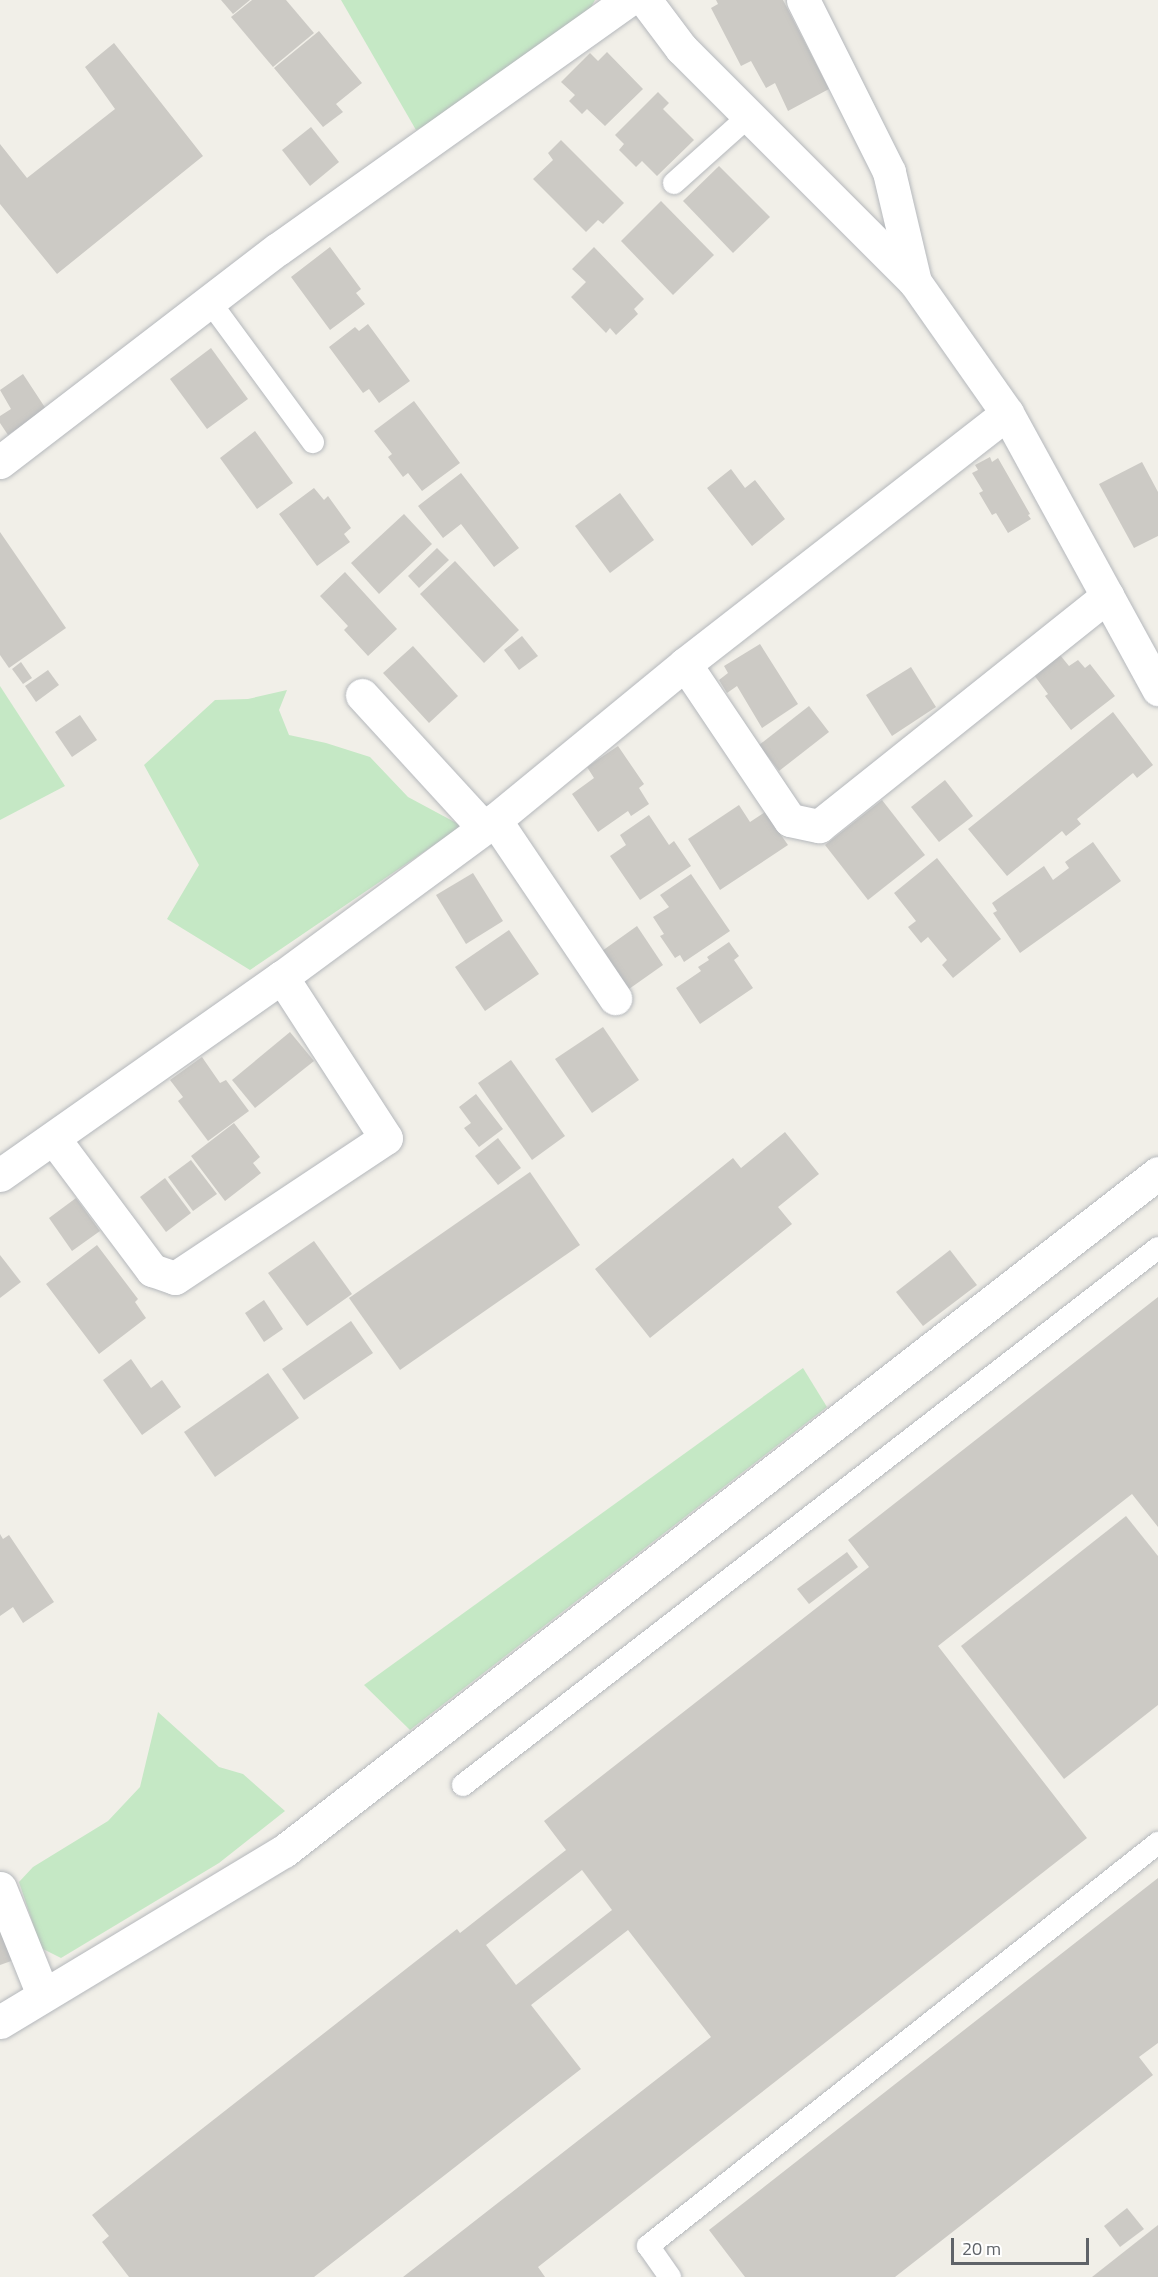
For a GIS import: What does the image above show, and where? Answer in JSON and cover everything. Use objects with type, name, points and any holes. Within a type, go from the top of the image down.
[{"type":"street","points":[[0,462],[278,249],[629,0]]},
{"type":"street","points":[[645,0],[681,48],[915,282],[1007,413],[1158,689]]},
{"type":"street","points":[[802,0],[889,172],[915,282]]},
{"type":"street","points":[[0,1175],[282,977],[489,824],[685,664],[1007,413]]},
{"type":"street","points":[[685,664],[790,820],[819,826],[1107,596]]},
{"type":"street","points":[[362,695],[489,824],[615,998]]},
{"type":"street","points":[[54,1139],[152,1270],[175,1278],[386,1138],[282,977]]},
{"type":"street","points":[[0,2022],[284,1851],[1158,1173]]},
{"type":"street","points":[[0,1888],[43,1995]]},
{"type":"lane","points":[[675,183],[749,117]]},
{"type":"lane","points":[[210,302],[313,442]]},
{"type":"lane","points":[[463,1785],[1158,1248]]},
{"type":"lane","points":[[670,2277],[648,2246],[1158,1843]]},
{"type":"green space","points":[[341,0],[595,0],[584,20],[443,118],[416,130]]},
{"type":"green space","points":[[0,686],[65,786],[0,820]]},
{"type":"green space","points":[[287,690],[279,710],[289,735],[326,743],[370,757],[408,797],[462,826],[250,970],[167,919],[199,865],[144,765],[215,700],[248,699]]},
{"type":"green space","points":[[803,1368],[827,1407],[410,1730],[364,1685]]},
{"type":"green space","points":[[158,1712],[219,1767],[243,1774],[285,1811],[219,1863],[61,1958],[41,1948],[19,1882],[33,1867],[108,1821],[140,1787]]},
{"type":"building","points":[[221,0],[250,0],[233,14]]},
{"type":"building","points":[[252,0],[286,0],[314,33],[273,67],[231,17]]},
{"type":"building","points":[[716,0],[783,0],[829,89],[788,111],[775,83],[766,88],[751,61],[741,66],[711,8],[718,4]]},
{"type":"building","points":[[319,31],[362,83],[336,104],[343,112],[323,127],[274,68]]},
{"type":"building","points":[[114,43],[203,156],[57,274],[0,204],[0,144],[27,178],[115,109],[85,67]]},
{"type":"building","points":[[607,52],[643,89],[605,126],[587,109],[582,114],[569,101],[575,95],[561,82],[590,53],[598,61]]},
{"type":"building","points":[[658,92],[669,103],[663,109],[694,140],[657,176],[642,161],[636,167],[619,150],[624,144],[615,135]]},
{"type":"building","points":[[311,127],[339,162],[310,186],[282,150]]},
{"type":"building","points":[[561,140],[624,203],[603,224],[598,220],[586,232],[533,179],[553,160],[548,153]]},
{"type":"building","points":[[719,166],[770,217],[733,253],[683,201]]},
{"type":"building","points":[[661,201],[714,255],[673,295],[621,241]]},
{"type":"building","points":[[330,247],[361,289],[356,293],[365,304],[330,330],[291,277]]},
{"type":"building","points":[[594,247],[644,299],[634,309],[638,314],[616,335],[610,328],[606,333],[571,297],[586,282],[572,269]]},
{"type":"building","points":[[368,324],[410,381],[379,403],[369,389],[363,393],[329,347],[355,327],[359,331]]},
{"type":"building","points":[[211,348],[248,399],[207,429],[170,379]]},
{"type":"building","points":[[23,374],[46,409],[8,435],[0,423],[0,416],[11,409],[0,390]]},
{"type":"building","points":[[414,401],[460,463],[422,491],[408,473],[403,477],[388,457],[392,454],[374,431]]},
{"type":"building","points":[[255,431],[293,483],[257,509],[220,458]]},
{"type":"building","points":[[990,457],[992,462],[998,458],[1030,514],[1028,515],[1031,519],[1008,533],[996,513],[992,515],[979,493],[983,491],[972,473],[978,470],[975,465]]},
{"type":"building","points":[[1142,462],[1158,492],[1158,536],[1134,548],[1099,484]]},
{"type":"building","points":[[731,469],[745,488],[755,480],[785,519],[752,546],[707,488]]},
{"type":"building","points":[[461,473],[519,548],[494,567],[461,524],[443,538],[418,506]]},
{"type":"building","points":[[314,488],[324,500],[328,496],[351,528],[344,534],[350,542],[317,566],[279,514]]},
{"type":"building","points":[[620,493],[654,540],[610,573],[575,526]]},
{"type":"building","points":[[404,514],[432,544],[379,594],[351,563]]},
{"type":"building","points":[[0,532],[66,628],[9,668],[0,655]]},
{"type":"building","points":[[437,548],[449,560],[419,588],[408,576]]},
{"type":"building","points":[[455,561],[519,630],[484,663],[420,594]]},
{"type":"building","points":[[345,572],[397,629],[368,656],[344,630],[348,626],[320,596]]},
{"type":"building","points":[[522,636],[538,656],[519,670],[504,650]]},
{"type":"building","points":[[760,644],[798,704],[762,728],[737,686],[727,693],[719,680],[728,673],[724,666]]},
{"type":"building","points":[[413,646],[458,696],[429,723],[383,673]]},
{"type":"building","points":[[1060,655],[1069,666],[1078,660],[1085,668],[1090,664],[1115,696],[1071,730],[1045,696],[1048,694],[1034,675]]},
{"type":"building","points":[[21,662],[32,678],[23,684],[12,669]]},
{"type":"building","points":[[911,667],[936,707],[892,736],[866,695]]},
{"type":"building","points":[[48,670],[59,685],[36,702],[25,686]]},
{"type":"building","points":[[809,706],[829,732],[779,771],[759,745]]},
{"type":"building","points":[[1113,712],[1153,765],[1137,778],[1133,773],[1077,819],[1081,824],[1066,836],[1062,831],[1007,876],[968,829]]},
{"type":"building","points":[[80,715],[97,740],[72,757],[55,732]]},
{"type":"building","points":[[618,746],[644,784],[639,788],[649,804],[631,816],[628,811],[598,832],[572,794],[594,778],[587,767]]},
{"type":"building","points":[[945,780],[973,816],[939,842],[911,807]]},
{"type":"building","points":[[882,800],[925,855],[868,900],[825,845]]},
{"type":"building","points":[[739,805],[750,822],[765,812],[788,845],[720,890],[688,839]]},
{"type":"building","points":[[649,815],[669,845],[674,841],[691,866],[640,900],[610,856],[626,845],[620,835]]},
{"type":"building","points":[[1093,842],[1121,881],[1020,953],[993,913],[997,911],[992,903],[1044,866],[1053,880],[1069,868],[1065,862]]},
{"type":"building","points":[[937,858],[1001,939],[953,978],[942,965],[947,960],[928,937],[921,943],[908,927],[916,921],[894,893]]},
{"type":"building","points":[[473,873],[503,921],[466,944],[436,895]]},
{"type":"building","points":[[691,874],[730,931],[684,962],[680,955],[675,958],[660,936],[664,934],[653,917],[669,907],[660,895]]},
{"type":"building","points":[[637,926],[663,965],[629,989],[602,951]]},
{"type":"building","points":[[509,930],[539,974],[485,1011],[455,967]]},
{"type":"building","points":[[729,942],[739,956],[734,960],[753,988],[700,1024],[676,988],[701,971],[698,967],[709,960],[707,957]]},
{"type":"building","points":[[603,1027],[639,1080],[592,1113],[555,1059]]},
{"type":"building","points":[[290,1032],[314,1061],[255,1108],[232,1080]]},
{"type":"building","points":[[202,1057],[220,1083],[226,1080],[249,1111],[208,1141],[178,1101],[183,1097],[170,1080]]},
{"type":"building","points":[[511,1060],[565,1136],[532,1160],[478,1083]]},
{"type":"building","points":[[476,1094],[503,1129],[479,1147],[464,1128],[471,1123],[459,1107]]},
{"type":"building","points":[[234,1123],[260,1157],[253,1163],[261,1173],[225,1201],[191,1156]]},
{"type":"building","points":[[785,1132],[819,1174],[778,1207],[792,1224],[650,1338],[595,1269],[733,1158],[741,1168]]},
{"type":"building","points":[[498,1138],[521,1168],[498,1185],[475,1156]]},
{"type":"building","points":[[191,1160],[217,1194],[193,1211],[168,1177]]},
{"type":"building","points":[[530,1172],[580,1245],[400,1370],[349,1298]]},
{"type":"building","points":[[165,1178],[191,1213],[166,1232],[140,1197]]},
{"type":"building","points":[[76,1198],[100,1231],[72,1251],[49,1218]]},
{"type":"building","points":[[314,1241],[352,1294],[307,1326],[268,1273]]},
{"type":"building","points":[[97,1245],[138,1299],[135,1302],[146,1318],[99,1354],[46,1284]]},
{"type":"building","points":[[950,1250],[977,1285],[923,1326],[896,1292]]},
{"type":"building","points":[[0,1255],[21,1282],[0,1298]]},
{"type":"building","points":[[1158,1297],[1158,1527],[1132,1494],[938,1646],[1087,1838],[538,2267],[545,2277],[403,2277],[711,2037],[628,1930],[531,2005],[581,2069],[314,2277],[129,2277],[102,2242],[109,2236],[92,2215],[457,1929],[460,1933],[566,1850],[544,1821],[869,1567],[848,1540]],"holes":[[[582,1870],[612,1910],[516,1985],[486,1945]]]},
{"type":"building","points":[[264,1300],[283,1329],[264,1342],[245,1313]]},
{"type":"building","points":[[351,1321],[373,1353],[304,1400],[282,1369]]},
{"type":"building","points":[[131,1359],[151,1388],[162,1380],[181,1407],[142,1435],[103,1380]]},
{"type":"building","points":[[268,1373],[299,1418],[215,1477],[184,1432]]},
{"type":"building","points":[[1126,1516],[1158,1556],[1158,1705],[1064,1779],[961,1646]]},
{"type":"building","points":[[0,1534],[3,1539],[9,1535],[54,1602],[23,1623],[13,1607],[0,1616]]},
{"type":"building","points":[[847,1552],[858,1567],[809,1604],[797,1589]]},
{"type":"building","points":[[1158,1878],[1158,2043],[1139,2057],[1153,2075],[895,2277],[745,2277],[709,2230]]},
{"type":"building","points":[[0,1926],[14,1960],[0,1965]]},
{"type":"building","points":[[1127,2208],[1144,2229],[1120,2247],[1104,2226]]},
{"type":"building","points":[[1158,2225],[1158,2277],[1092,2277]]}]
